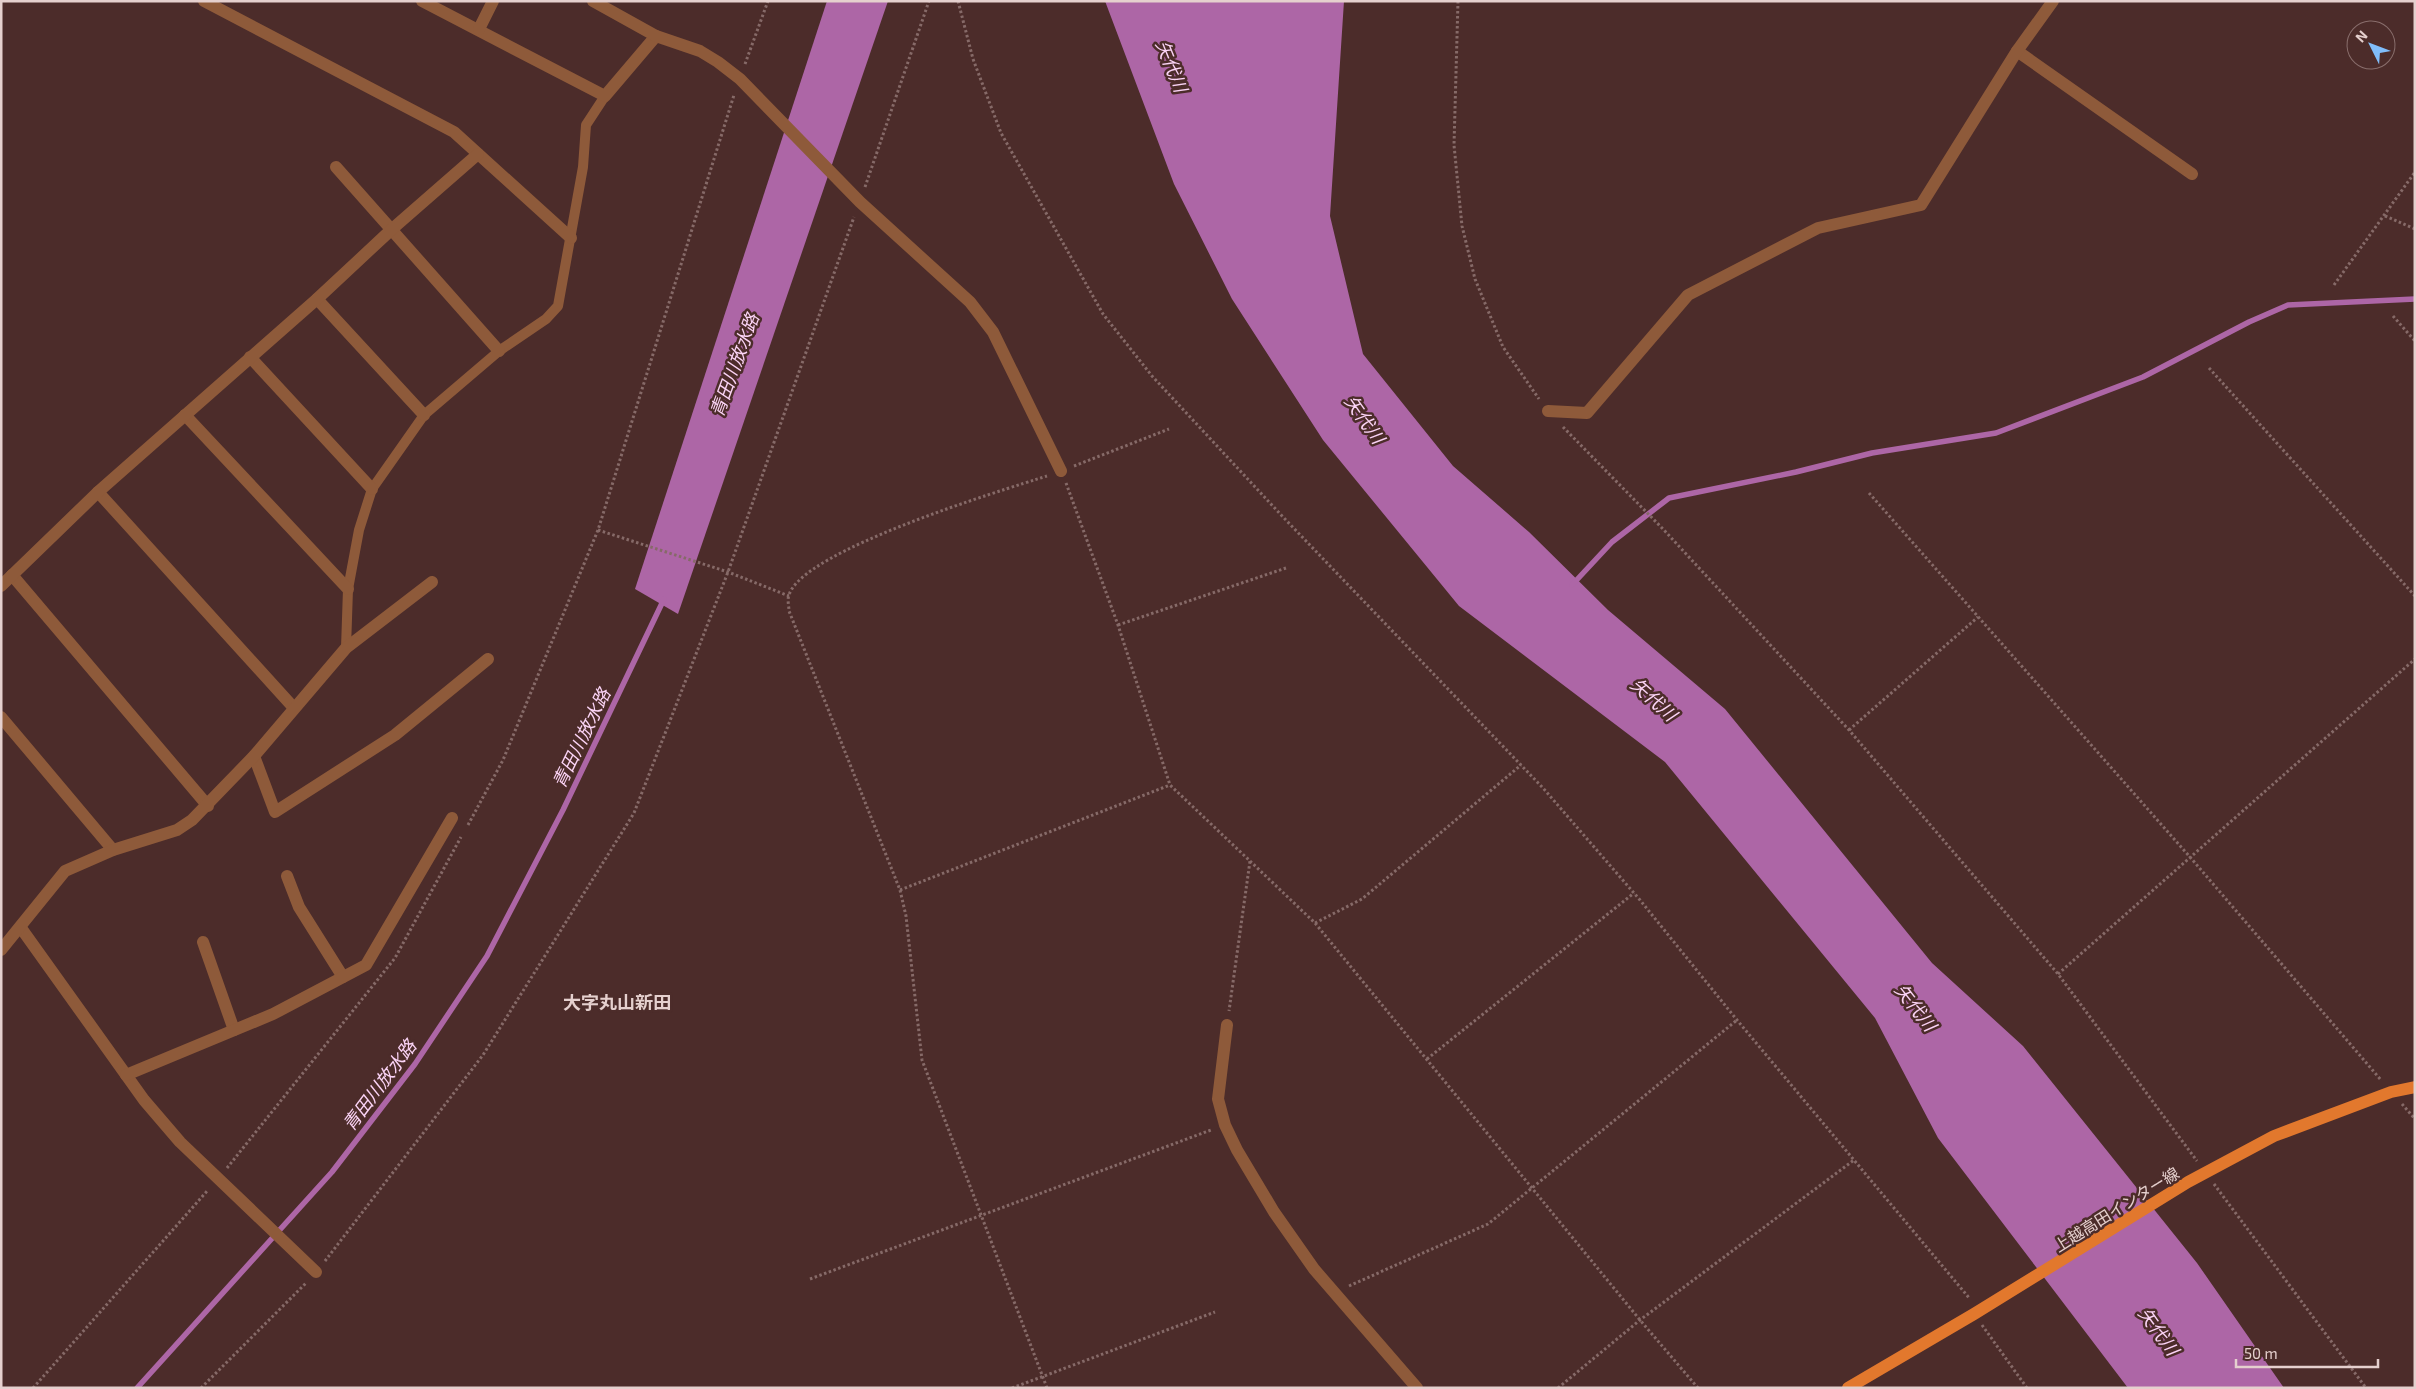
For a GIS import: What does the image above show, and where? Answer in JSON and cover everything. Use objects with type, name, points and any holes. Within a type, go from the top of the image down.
[{"type":"main road","name":"上越高田インター線","points":[[1848,1388],[1977,1312],[2206,1172],[2274,1136],[2391,1092],[2415,1087]]},
{"type":"street","points":[[204,1],[454,132],[570,238]]},
{"type":"street","points":[[422,1],[604,96],[656,36]]},
{"type":"street","points":[[478,29],[493,1]]},
{"type":"street","points":[[594,1],[656,36],[700,51],[740,79],[860,202],[970,302],[993,332],[1061,471]]},
{"type":"street","points":[[1548,411],[1587,413],[1688,295],[1818,228],[1921,205],[2017,50],[2053,1]]},
{"type":"street","points":[[2017,50],[2192,174]]},
{"type":"street","points":[[1,586],[98,492],[317,300],[391,230],[478,154]]},
{"type":"street","points":[[336,167],[499,352]]},
{"type":"street","points":[[317,300],[424,415]]},
{"type":"street","points":[[250,357],[372,489]]},
{"type":"street","points":[[185,415],[348,589]]},
{"type":"street","points":[[98,492],[294,708]]},
{"type":"street","points":[[12,575],[208,806]]},
{"type":"street","points":[[1,950],[65,871],[112,850],[177,830],[208,806],[254,756],[346,648],[432,582]]},
{"type":"street","points":[[254,756],[274,812],[395,735],[488,659]]},
{"type":"street","points":[[1,717],[112,850]]},
{"type":"street","points":[[126,1075],[273,1014],[366,965],[452,818]]},
{"type":"street","points":[[287,876],[299,907],[343,977]]},
{"type":"street","points":[[20,928],[126,1075],[180,1142],[316,1272]]},
{"type":"street","points":[[203,942],[234,1030]]},
{"type":"street","points":[[1227,1025],[1218,1099],[1225,1125],[1237,1150],[1300,1251],[1417,1388]]},
{"type":"lane","points":[[346,648],[348,589],[359,530],[372,489],[424,415],[499,352],[546,319],[558,306],[583,167],[586,125],[604,96]]},
{"type":"path","points":[[768,1],[740,79],[598,530],[728,572],[789,596]]},
{"type":"path","points":[[201,1388],[316,1272],[483,1055],[634,813],[728,572],[860,202],[929,1]]},
{"type":"path","points":[[958,1],[972,59],[1001,133],[1103,314],[1152,376],[1290,524],[1521,765],[1634,893],[1977,1312],[2027,1388]]},
{"type":"path","points":[[1458,1],[1454,145],[1462,226],[1475,279],[1503,347],[1548,411],[1663,529],[1849,730],[2058,974],[2366,1388]]},
{"type":"path","points":[[2334,285],[2415,172]]},
{"type":"path","points":[[2385,216],[2415,229]]},
{"type":"path","points":[[2393,316],[2415,341]]},
{"type":"path","points":[[2209,368],[2415,596]]},
{"type":"path","points":[[1047,1388],[922,1060],[906,916],[900,890],[789,611],[789,596],[796,584],[813,571],[867,540],[914,520],[1061,471],[1168,429]]},
{"type":"path","points":[[1061,471],[1118,625],[1170,785],[1315,923],[1534,1188],[1640,1320],[1698,1388]]},
{"type":"path","points":[[1869,493],[2190,857],[2391,1092]]},
{"type":"path","points":[[1118,625],[1286,568]]},
{"type":"path","points":[[1849,730],[1978,618]]},
{"type":"path","points":[[2058,974],[2415,659]]},
{"type":"path","points":[[1315,923],[1362,899],[1521,765]]},
{"type":"path","points":[[900,890],[1170,785]]},
{"type":"path","points":[[1227,1025],[1250,862]]},
{"type":"path","points":[[1427,1059],[1634,893]]},
{"type":"path","points":[[1334,1293],[1488,1224],[1737,1020]]},
{"type":"path","points":[[810,1279],[1225,1125]]},
{"type":"path","points":[[1558,1388],[1640,1320],[1854,1160]]},
{"type":"path","points":[[33,1388],[219,1178]]},
{"type":"path","points":[[1012,1388],[1215,1312]]},
{"type":"water","points":[[827,1],[888,1],[678,614],[635,589]]},
{"type":"water","name":"矢代川","points":[[1105,1],[1344,1],[1330,216],[1363,354],[1453,466],[1529,532],[1608,610],[1725,709],[1932,963],[2023,1046],[2197,1263],[2284,1388],[2128,1388],[1938,1138],[1875,1018],[1665,762],[1459,606],[1323,440],[1232,299],[1174,184]]},
{"type":"waterway","points":[[1572,585],[1612,542],[1669,498],[1796,472],[1872,453],[1996,433],[2143,377],[2249,322],[2288,305],[2415,299]]},
{"type":"waterway","name":"青田川放水路","points":[[137,1388],[332,1172],[415,1064],[487,956],[563,810],[664,599]]},
{"type":"district","name":"大字丸山新田","points":[[617,1002]]}]
